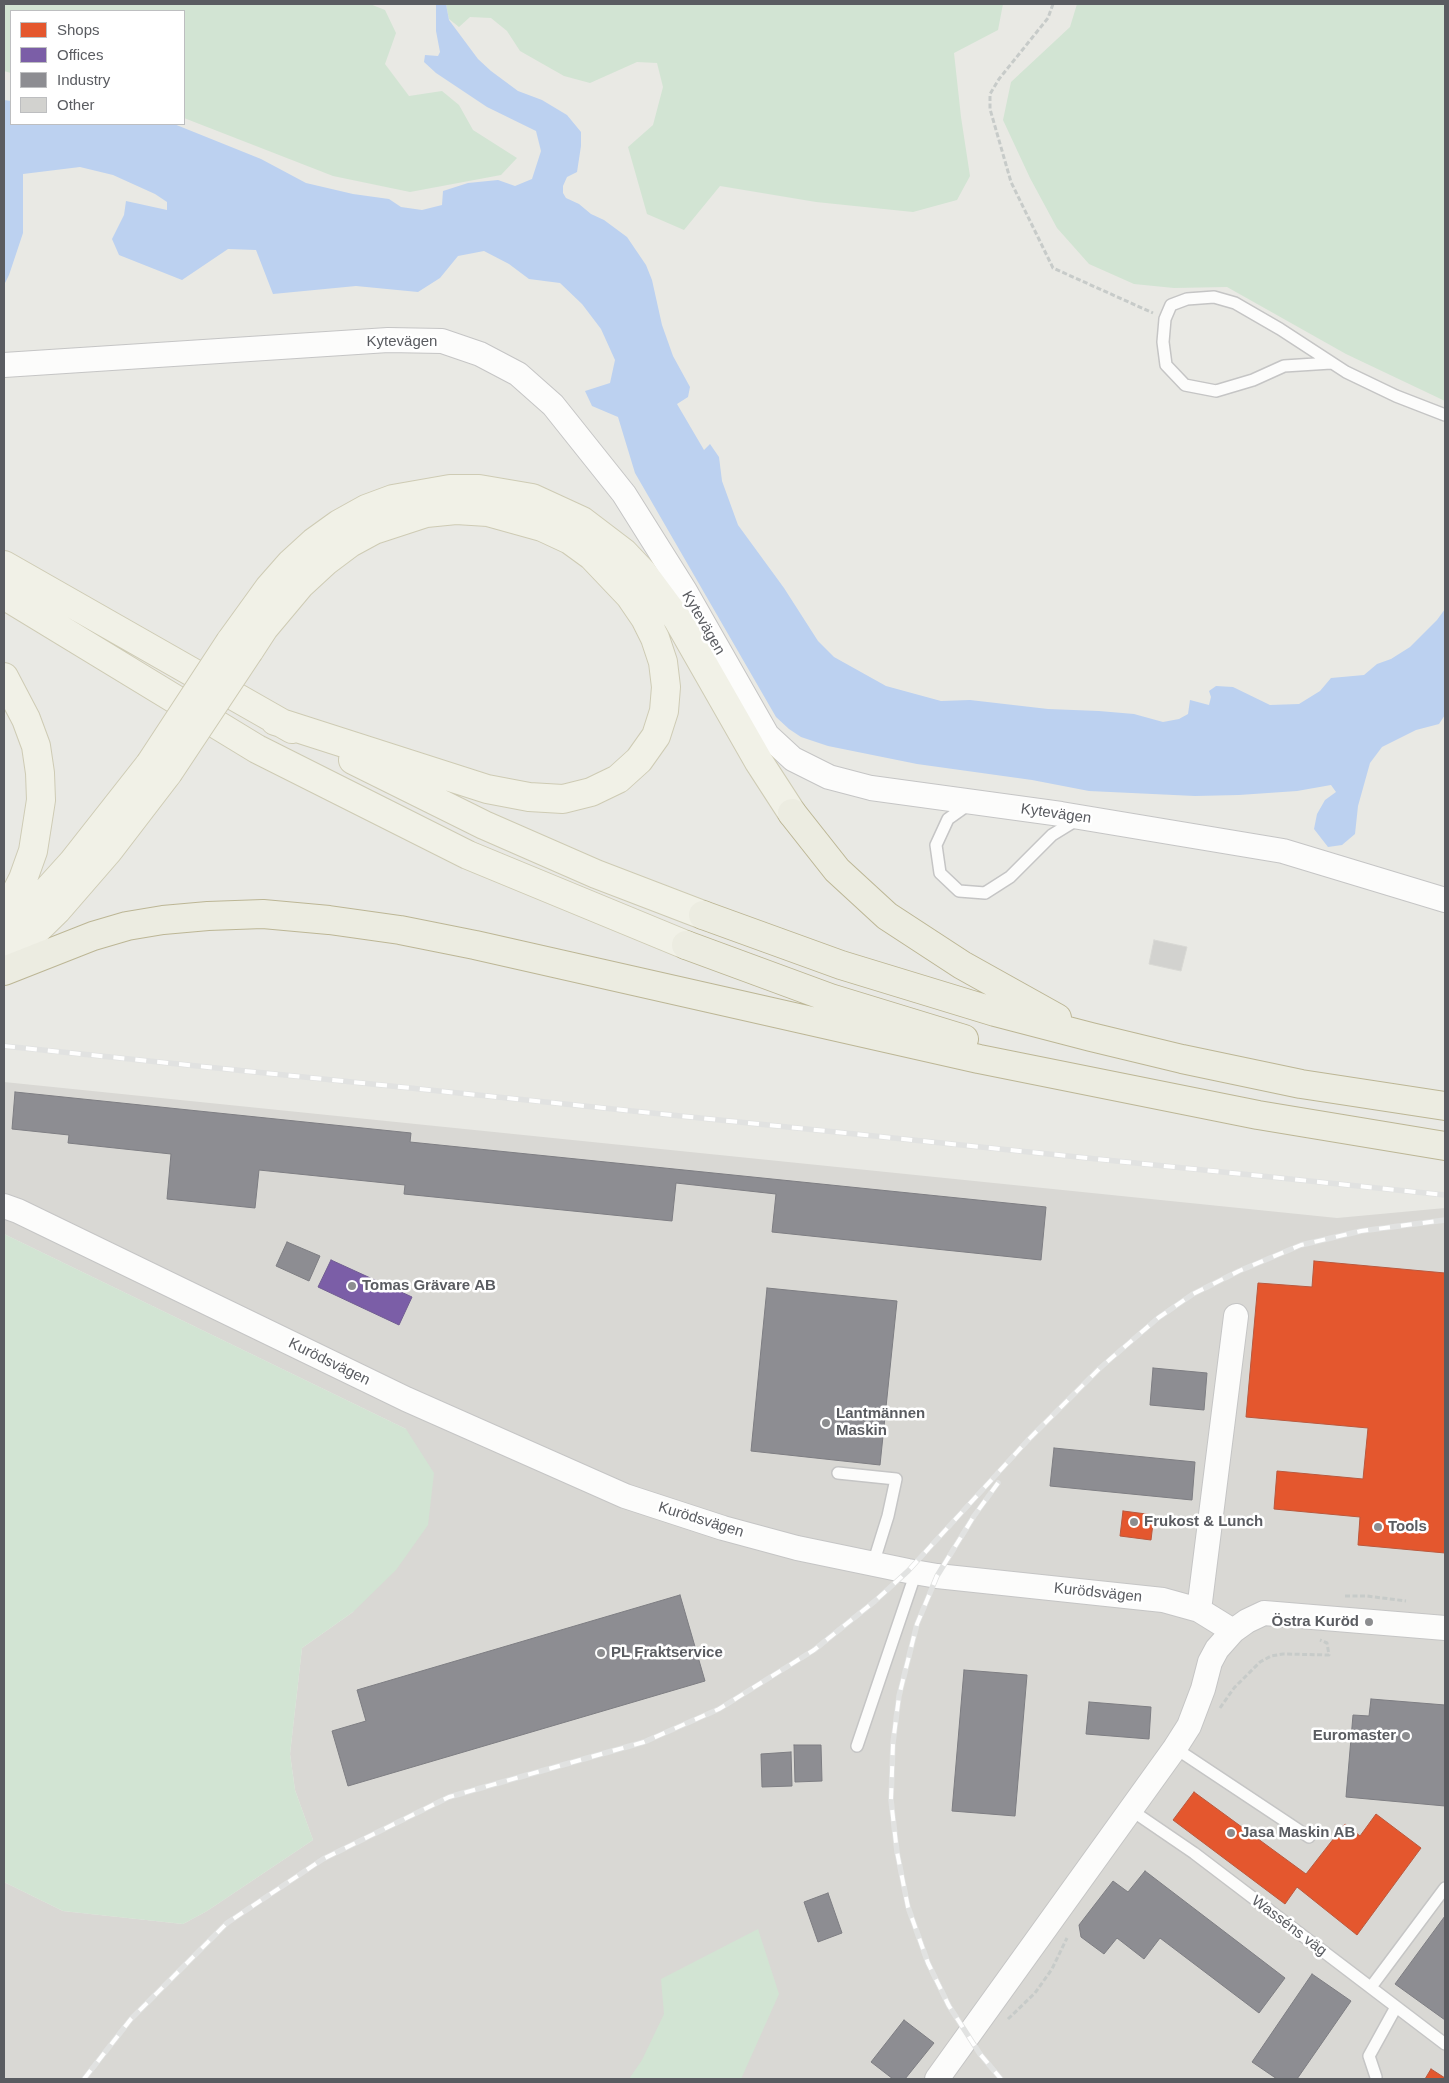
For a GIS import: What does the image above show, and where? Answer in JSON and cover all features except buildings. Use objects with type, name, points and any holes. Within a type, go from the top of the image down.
[{"type":"highway","points":[[792,813],[837,870],[887,916],[962,965],[1091,1037]]},
{"type":"highway","points":[[4,971],[57,948],[93,936],[127,926],[163,920],[263,914],[329,920],[400,930],[466,943],[969,1057],[1258,1115],[1445,1146]]},
{"type":"highway","points":[[703,915],[841,965],[995,1012],[1091,1037],[1182,1059],[1301,1084],[1445,1106]]},
{"type":"highway","points":[[686,945],[830,998],[983,1045],[1171,1097]]},
{"type":"main road","points":[[4,962],[57,910],[110,850],[159,768],[240,647],[269,588],[291,563],[314,542],[339,524],[366,509],[393,498],[450,489],[479,489],[532,498],[582,520],[624,553],[649,580],[678,620],[759,762],[792,813]]},
{"type":"main road","points":[[240,647],[264,628],[300,584],[326,560],[350,543],[374,530],[426,514],[456,510],[488,512],[516,518],[542,527],[570,540],[592,556],[630,596],[645,618],[655,638],[660,654],[666,687],[664,711],[656,736],[639,760],[618,779],[591,792],[563,799],[529,798],[487,788],[275,721]]},
{"type":"main road","points":[[4,565],[275,721],[484,825],[596,874],[703,915]]},
{"type":"main road","points":[[4,595],[257,749],[468,855],[686,945]]},
{"type":"main road","points":[[4,677],[26,719],[36,746],[41,800],[39,824],[32,851],[23,879],[4,916]]},
{"type":"main road","points":[[4,934],[44,894],[159,768]]},
{"type":"street","name":"Kytevägen","points":[[4,365],[388,340],[442,341],[480,354],[518,374],[553,405],[624,494],[685,591],[767,735],[793,759],[829,777],[871,788],[1081,818],[1282,851],[1445,900]]},
{"type":"street","name":"Kurödsvägen","points":[[4,1206],[18,1211],[406,1399],[625,1496],[722,1528],[797,1548],[873,1564],[916,1572],[1163,1600],[1199,1610],[1234,1631]]},
{"type":"street","points":[[1199,1610],[1236,1316]]},
{"type":"street","points":[[938,2079],[1175,1748],[1189,1726],[1203,1689],[1210,1662],[1217,1649],[1234,1631],[1247,1621],[1264,1613],[1445,1628]]},
{"type":"lane","points":[[1331,363],[1284,366],[1253,380],[1216,391],[1185,385],[1166,365],[1163,342],[1165,319],[1172,305],[1187,299],[1214,297],[1235,303],[1280,329],[1346,372],[1396,396],[1445,414]]},
{"type":"lane","points":[[970,803],[948,820],[936,845],[940,873],[959,891],[985,893],[1010,877],[1052,835],[1081,818]]},
{"type":"lane","points":[[838,1473],[896,1480],[888,1516],[873,1564]]},
{"type":"lane","points":[[858,1746],[916,1572]]},
{"type":"lane","points":[[1175,1748],[1309,1837]]},
{"type":"lane","name":"Wasséns väg","points":[[1130,1810],[1194,1853],[1445,2044]]},
{"type":"lane","points":[[1370,1987],[1445,1888]]},
{"type":"lane","points":[[1376,2077],[1369,2056],[1396,2007]]},
{"type":"path","points":[[1053,4],[1048,18],[999,79],[990,94],[990,109],[1011,182],[1052,268],[1165,319]]},
{"type":"path","points":[[1327,1643],[1329,1655]]},
{"type":"shaded area","points":[[4,1082],[1337,1218],[1445,1208],[1445,2079],[4,2079],[4,1882],[63,1911],[183,1924],[207,1911],[313,1840],[295,1790],[290,1754],[302,1648],[353,1612],[406,1429],[4,1234]]},
{"type":"green space","points":[[4,4],[370,4],[385,10],[396,33],[385,64],[409,96],[442,91],[459,105],[473,130],[517,158],[501,175],[410,192],[333,176],[185,118],[185,10],[10,10],[10,73],[4,71]]},
{"type":"green space","points":[[446,4],[1003,4],[998,30],[954,53],[970,176],[957,200],[913,212],[816,202],[720,186],[684,230],[647,214],[628,147],[653,125],[663,87],[657,63],[637,62],[590,83],[564,76],[520,51],[507,31],[491,18],[470,17],[459,27],[449,19]]},
{"type":"green space","points":[[1077,4],[1445,4],[1445,401],[1346,354],[1227,287],[1174,288],[1134,284],[1089,264],[1057,228],[1030,178],[1003,120],[1011,82],[1070,27]]},
{"type":"green space","points":[[4,1234],[406,1429],[434,1473],[428,1525],[396,1570],[353,1612],[302,1648],[290,1754],[295,1790],[313,1840],[207,1911],[183,1924],[63,1911],[4,1882]]},
{"type":"green space","points":[[758,1929],[779,1994],[741,2079],[629,2079],[642,2060],[664,2014],[661,1979]]},
{"type":"water","points":[[436,4],[446,4],[449,20],[478,59],[518,91],[542,100],[567,115],[581,132],[577,172],[567,177],[563,186],[563,193],[566,198],[579,204],[627,237],[646,265],[652,280],[662,325],[673,356],[690,387],[688,397],[677,404],[704,450],[710,444],[719,457],[722,481],[738,525],[784,588],[818,641],[834,657],[886,686],[941,701],[970,700],[1048,709],[1134,714],[1163,722],[1179,719],[1188,714],[1190,700],[1209,705],[1211,697],[1209,691],[1216,686],[1233,687],[1270,705],[1299,704],[1320,691],[1331,678],[1364,675],[1377,664],[1391,659],[1410,647],[1437,620],[1445,609],[1445,715],[1439,724],[1416,730],[1382,747],[1370,763],[1358,806],[1355,834],[1342,845],[1328,847],[1314,829],[1317,814],[1325,800],[1336,792],[1331,785],[1297,791],[1239,795],[1195,796],[1089,791],[1032,780],[917,764],[828,746],[801,737],[789,729],[776,717],[635,473],[618,417],[592,406],[585,391],[610,383],[615,360],[601,329],[582,304],[560,283],[529,279],[509,264],[484,251],[458,256],[440,278],[418,292],[356,286],[273,294],[256,250],[228,249],[182,280],[119,255],[112,239],[124,215],[126,201],[167,210],[167,202],[155,194],[113,175],[80,167],[23,174],[23,233],[4,285],[4,100],[10,101],[10,125],[176,125],[261,159],[306,183],[353,194],[389,199],[401,207],[422,210],[442,205],[443,191],[468,183],[498,180],[515,186],[532,179],[541,151],[536,131],[487,107],[436,73],[424,62],[425,55],[438,56],[440,52],[436,31]]},
{"type":"railway","points":[[4,1046],[1445,1195]]},
{"type":"railway","points":[[84,2079],[131,2019],[227,1923],[323,1859],[449,1797],[644,1742],[719,1709],[814,1650],[875,1601],[908,1571],[1028,1440],[1100,1368],[1158,1318],[1193,1294],[1239,1271],[1301,1245],[1361,1231],[1445,1220]]},
{"type":"railway","points":[[998,1483],[974,1516],[937,1576],[917,1624],[899,1696],[893,1743],[891,1800],[897,1852],[908,1907],[928,1963],[949,2006],[980,2054],[1001,2079]]},
{"type":"place","name":"Tomas Grävare AB","points":[[352,1286]]},
{"type":"place","name":"Lantmännen Maskin","points":[[826,1423]]},
{"type":"place","name":"Frukost & Lunch","points":[[1134,1522]]},
{"type":"place","name":"Tools","points":[[1378,1527]]},
{"type":"place","name":"Östra Kuröd","points":[[1369,1622]]},
{"type":"place","name":"PL Fraktservice","points":[[601,1653]]},
{"type":"place","name":"Euromaster","points":[[1406,1736]]},
{"type":"place","name":"Jasa Maskin AB","points":[[1231,1833]]}]
